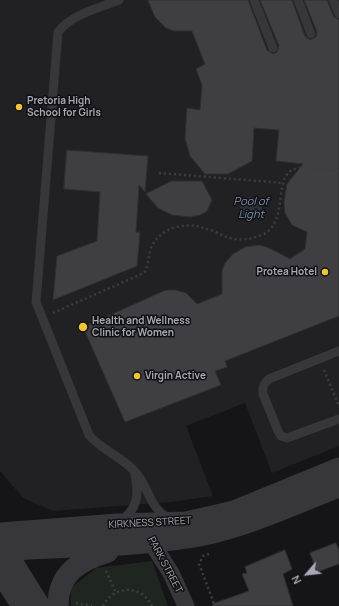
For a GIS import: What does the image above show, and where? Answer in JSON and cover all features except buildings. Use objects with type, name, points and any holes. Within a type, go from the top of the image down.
[{"type":"street","name":"KIRKNESS STREET","points":[[1,544],[117,524],[144,536],[178,523],[234,511],[339,468]]},
{"type":"street","name":"KIRKNESS STREET","points":[[1,544],[144,536],[188,538],[220,530],[339,487]]},
{"type":"street","points":[[72,603],[58,596],[64,579],[73,568],[86,559],[144,536]]},
{"type":"street","name":"PARK STREET","points":[[144,536],[171,573],[186,606]]},
{"type":"street","points":[[1,544],[40,606]]},
{"type":"street","points":[[0,572],[22,606]]},
{"type":"lane","points":[[119,0],[75,18],[64,25],[58,32],[36,295],[41,318],[89,435],[98,444],[134,470],[141,479],[156,510],[178,523]]},
{"type":"lane","points":[[254,0],[273,48]]},
{"type":"lane","points":[[298,0],[311,34]]},
{"type":"lane","points":[[333,0],[339,14]]},
{"type":"lane","points":[[339,351],[269,379],[262,388],[263,394],[281,436],[287,438],[339,418]]},
{"type":"lane","points":[[117,524],[132,512],[137,501],[138,488],[134,470]]},
{"type":"path","points":[[41,318],[144,273],[150,249],[155,241],[172,228],[180,226],[200,227],[234,239],[253,238],[264,234],[277,222],[285,177],[295,169],[300,168],[339,171]]},
{"type":"path","points":[[159,173],[283,183]]},
{"type":"path","points":[[320,359],[339,406]]},
{"type":"path","points":[[215,606],[199,564],[203,556],[216,550]]},
{"type":"path","points":[[104,567],[116,592]]},
{"type":"path","points":[[103,606],[112,594],[128,589],[144,595],[152,606]]},
{"type":"path","points":[[72,603],[92,606]]},
{"type":"shaded area","points":[[0,0],[339,0],[339,446],[272,473],[245,403],[186,426],[213,496],[171,502],[53,511],[23,498],[0,471]]},
{"type":"shaded area","points":[[152,561],[168,606],[71,606],[71,588],[96,568]]},
{"type":"water","name":"Pool of Light","points":[[251,197],[259,200],[262,208],[259,216],[251,219],[243,216],[240,208],[243,200]]},
{"type":"place","name":"Pretoria High School for Girls","points":[[19,107]]},
{"type":"place","name":"Protea Hotel","points":[[325,272]]},
{"type":"place","name":"Health and Wellness Clinic for Women","points":[[83,327]]},
{"type":"place","name":"Virgin Active","points":[[137,376]]}]
